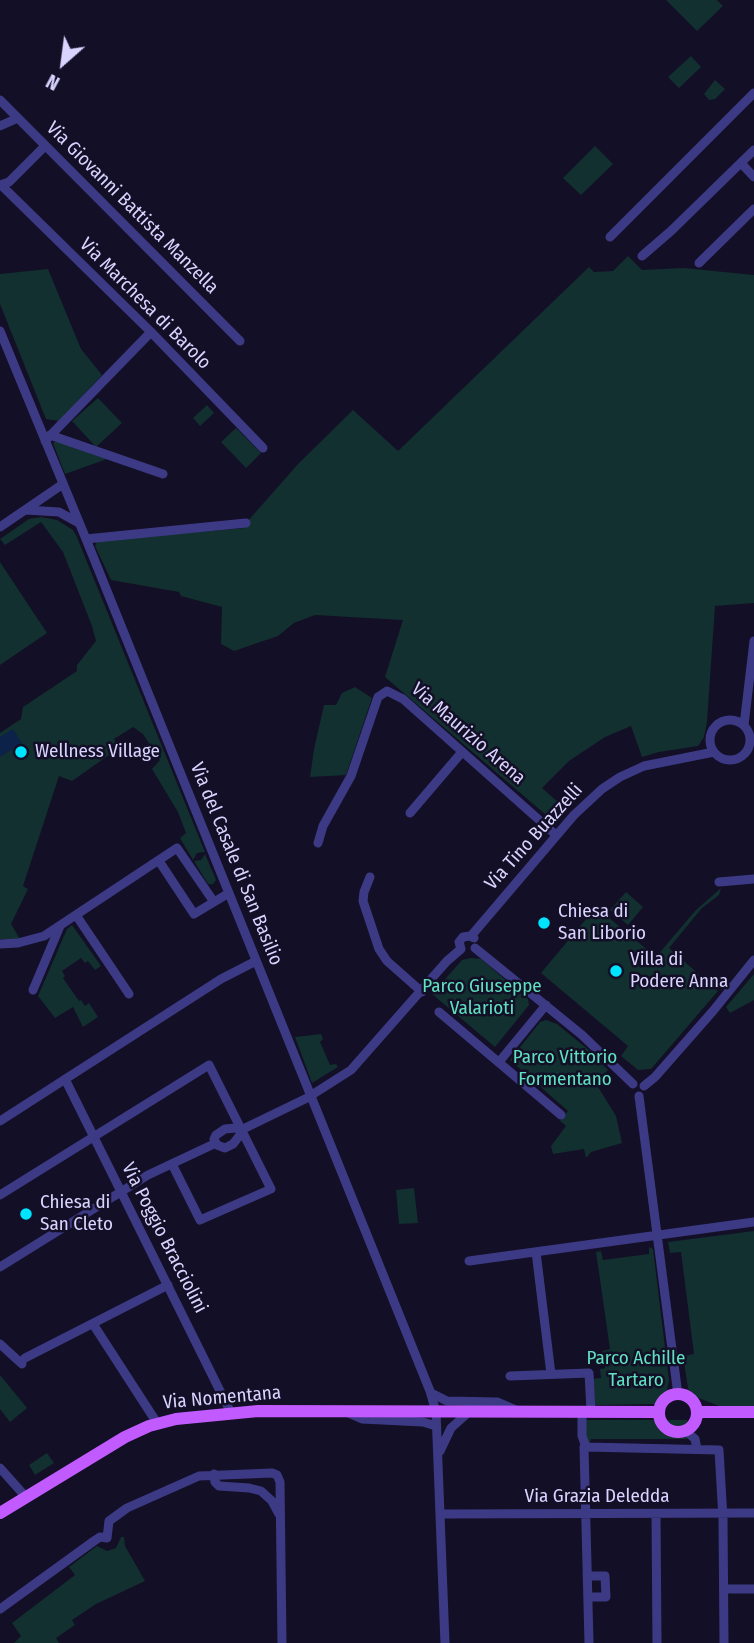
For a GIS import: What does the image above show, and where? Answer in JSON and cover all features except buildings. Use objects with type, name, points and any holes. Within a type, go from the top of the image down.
[{"type":"main road","points":[[678,1395],[691,1400],[697,1412],[695,1422],[686,1431],[677,1432],[668,1430],[662,1423],[659,1412],[667,1399],[678,1395]]},
{"type":"main road","name":"Via Nomentana","points":[[0,1513],[117,1441],[157,1423],[231,1413],[659,1412]]},
{"type":"main road","points":[[697,1412],[754,1412]]},
{"type":"street","points":[[610,237],[754,93]]},
{"type":"street","name":"Via Giovanni Battista Manzella","points":[[0,100],[240,341]]},
{"type":"street","points":[[0,126],[18,118]]},
{"type":"street","points":[[0,185],[9,182],[45,146]]},
{"type":"street","points":[[642,256],[754,150]]},
{"type":"street","points":[[741,163],[754,177]]},
{"type":"street","name":"Via Marchesa di Barolo","points":[[0,185],[151,332],[263,448]]},
{"type":"street","points":[[699,263],[754,209]]},
{"type":"street","name":"Via del Casale di San Basilio","points":[[0,331],[41,430],[48,438],[62,484],[430,1391],[436,1412],[446,1643]]},
{"type":"street","points":[[151,332],[48,438],[163,474]]},
{"type":"street","points":[[41,430],[60,425]]},
{"type":"street","points":[[0,527],[62,484]]},
{"type":"street","points":[[24,510],[59,512],[79,523]]},
{"type":"street","points":[[86,539],[246,523]]},
{"type":"street","points":[[744,725],[732,720],[714,727],[710,740],[714,752],[725,760],[738,759],[744,755],[750,744],[750,737],[744,725],[754,641]]},
{"type":"street","name":"Via Maurizio Arena","points":[[318,843],[321,830],[351,776],[382,692],[400,696],[556,835]]},
{"type":"street","points":[[410,813],[462,752]]},
{"type":"street","name":"Via Tino Buazzelli","points":[[471,936],[589,800],[620,777],[650,765],[714,752]]},
{"type":"street","points":[[0,944],[29,941],[44,936],[177,848],[214,902]]},
{"type":"street","points":[[159,861],[194,914],[229,893]]},
{"type":"street","points":[[370,877],[363,892],[363,901],[380,952],[422,992]]},
{"type":"street","points":[[719,882],[754,879]]},
{"type":"street","points":[[76,915],[129,994]]},
{"type":"street","points":[[33,990],[60,926]]},
{"type":"street","points":[[461,949],[460,939],[466,935],[471,936],[476,943],[475,948]]},
{"type":"street","points":[[461,949],[469,952],[475,948]]},
{"type":"street","points":[[475,948],[610,1059],[633,1084]]},
{"type":"street","points":[[241,1130],[239,1138],[233,1144],[222,1148],[216,1143],[215,1137],[219,1132],[233,1127],[241,1130],[310,1096],[351,1070],[447,961],[461,949]]},
{"type":"street","points":[[639,1096],[644,1091],[644,1086],[684,1045],[754,960]]},
{"type":"street","points":[[0,1121],[221,979],[256,961]]},
{"type":"street","points":[[499,1062],[546,1005]]},
{"type":"street","points":[[439,1013],[561,1115]]},
{"type":"street","points":[[0,1195],[209,1065],[271,1189],[200,1220],[172,1164]]},
{"type":"street","name":"Via Poggio Bracciolini","points":[[65,1079],[231,1413]]},
{"type":"street","points":[[633,1084],[638,1082],[644,1086]]},
{"type":"street","points":[[633,1084],[632,1091],[639,1096]]},
{"type":"street","points":[[639,1096],[678,1395]]},
{"type":"street","points":[[0,1267],[121,1191],[216,1143]]},
{"type":"street","points":[[469,1261],[754,1222]]},
{"type":"street","points":[[536,1252],[551,1374]]},
{"type":"street","points":[[0,1344],[23,1361],[168,1285]]},
{"type":"street","points":[[93,1324],[157,1423]]},
{"type":"street","points":[[510,1376],[589,1373],[582,1436],[589,1643]]},
{"type":"street","name":"Via Nomentana","points":[[430,1391],[447,1401],[500,1403],[518,1411]]},
{"type":"street","name":"Via Nomentana","points":[[346,1411],[360,1419],[425,1422],[436,1426]]},
{"type":"street","points":[[438,1456],[451,1429],[470,1411]]},
{"type":"street","points":[[686,1431],[695,1439],[697,1449]]},
{"type":"street","points":[[584,1447],[719,1450],[723,1514],[724,1643]]},
{"type":"street","points":[[0,1468],[25,1496]]},
{"type":"street","points":[[0,1609],[100,1537],[107,1538],[108,1523],[116,1514],[195,1477],[272,1473],[277,1475],[280,1481],[282,1643]]},
{"type":"street","points":[[214,1474],[215,1482],[219,1486],[261,1491],[281,1517]]},
{"type":"street","name":"Via Grazia Deledda","points":[[440,1514],[754,1513]]},
{"type":"street","points":[[656,1514],[657,1643]]},
{"type":"street","points":[[587,1576],[605,1576],[606,1597],[588,1597]]},
{"type":"street","points":[[724,1589],[754,1589]]},
{"type":"green space","points":[[666,0],[717,0],[723,6],[697,31]]},
{"type":"green space","points":[[691,56],[701,67],[679,88],[668,77]]},
{"type":"green space","points":[[715,80],[725,89],[715,99],[709,100],[704,94]]},
{"type":"green space","points":[[595,146],[613,164],[581,195],[563,178]]},
{"type":"green space","points":[[628,256],[642,270],[684,268],[754,275],[754,603],[715,606],[707,722],[704,737],[698,746],[642,757],[631,726],[605,737],[569,761],[542,788],[566,809],[553,821],[385,677],[403,620],[315,615],[294,623],[278,636],[234,651],[221,644],[222,607],[181,596],[179,592],[111,580],[95,546],[97,541],[244,528],[299,463],[353,410],[398,451],[589,267],[594,272],[613,271]]},
{"type":"green space","points":[[48,269],[81,349],[102,375],[59,421],[46,419],[0,304],[0,274]]},
{"type":"green space","points":[[98,398],[122,423],[96,447],[72,421]]},
{"type":"green space","points":[[207,405],[214,413],[200,426],[193,418]]},
{"type":"green space","points":[[236,428],[261,453],[246,468],[221,442]]},
{"type":"green space","points":[[56,441],[107,459],[65,474],[53,443]]},
{"type":"green space","points":[[41,517],[57,520],[76,535],[205,852],[197,853],[193,860],[180,838],[186,833],[178,812],[152,769],[160,760],[143,734],[133,727],[114,739],[119,748],[72,781],[59,776],[23,886],[28,889],[11,924],[20,939],[0,939],[0,733],[21,719],[23,707],[77,671],[77,665],[96,641],[63,552],[41,522],[5,545],[0,539],[29,519]]},
{"type":"green space","points":[[0,562],[47,633],[0,665]]},
{"type":"green space","points":[[355,687],[372,698],[346,775],[310,777],[324,705],[336,705],[342,693]]},
{"type":"green space","points":[[205,854],[216,880],[213,884],[208,884],[194,861],[201,860]]},
{"type":"green space","points":[[721,888],[719,895],[702,908],[669,948],[718,991],[651,1069],[638,1070],[621,1056],[628,1046],[541,973],[596,907],[656,957],[695,911]]},
{"type":"green space","points":[[626,892],[643,907],[628,925],[610,910]]},
{"type":"green space","points":[[72,925],[101,966],[95,970],[88,961],[85,963],[81,958],[62,971],[65,976],[63,978],[79,1001],[85,1006],[89,1003],[98,1017],[83,1027],[73,1007],[55,1018],[38,996],[67,929]]},
{"type":"green space","name":"Parco Giuseppe Valarioti","points":[[481,959],[528,999],[529,1005],[495,1047],[432,994],[462,960]]},
{"type":"green space","points":[[754,974],[754,1000],[730,1013],[726,1007]]},
{"type":"green space","name":"Parco Vittorio Formentano","points":[[546,1020],[557,1024],[608,1070],[595,1082],[616,1116],[622,1143],[591,1152],[586,1158],[584,1149],[553,1154],[551,1146],[566,1126],[560,1121],[568,1111],[510,1060],[540,1022]]},
{"type":"green space","points":[[321,1034],[323,1039],[320,1042],[330,1065],[336,1064],[338,1067],[312,1083],[295,1037]]},
{"type":"green space","points":[[414,1188],[418,1223],[399,1224],[396,1190]]},
{"type":"green space","points":[[754,1231],[754,1406],[719,1406],[691,1395],[688,1388],[683,1356],[694,1354],[681,1252],[670,1253],[668,1242]]},
{"type":"green space","name":"Parco Achille Tartaro","points":[[649,1247],[653,1249],[669,1380],[666,1395],[655,1404],[595,1405],[593,1379],[601,1378],[600,1369],[605,1368],[602,1351],[610,1349],[596,1252],[601,1251],[603,1260],[649,1254]]},
{"type":"green space","points":[[0,1375],[27,1408],[10,1422],[0,1409]]},
{"type":"green space","points":[[584,1420],[687,1420],[687,1439],[591,1439],[590,1443],[586,1444]]},
{"type":"green space","points":[[47,1453],[54,1463],[35,1475],[29,1465]]},
{"type":"green space","points":[[121,1537],[124,1537],[125,1546],[145,1581],[96,1604],[72,1620],[75,1625],[56,1638],[59,1643],[14,1643],[21,1636],[12,1623],[75,1575],[69,1567],[97,1546],[107,1551],[116,1548]]},
{"type":"water","points":[[13,729],[22,743],[0,757],[0,737]]},
{"type":"place","name":"Wellness Village","points":[[21,752]]},
{"type":"place","name":"Chiesa di San Liborio","points":[[544,923]]},
{"type":"place","name":"Villa di Podere Anna","points":[[616,971]]},
{"type":"place","name":"Chiesa di San Cleto","points":[[26,1214]]}]
